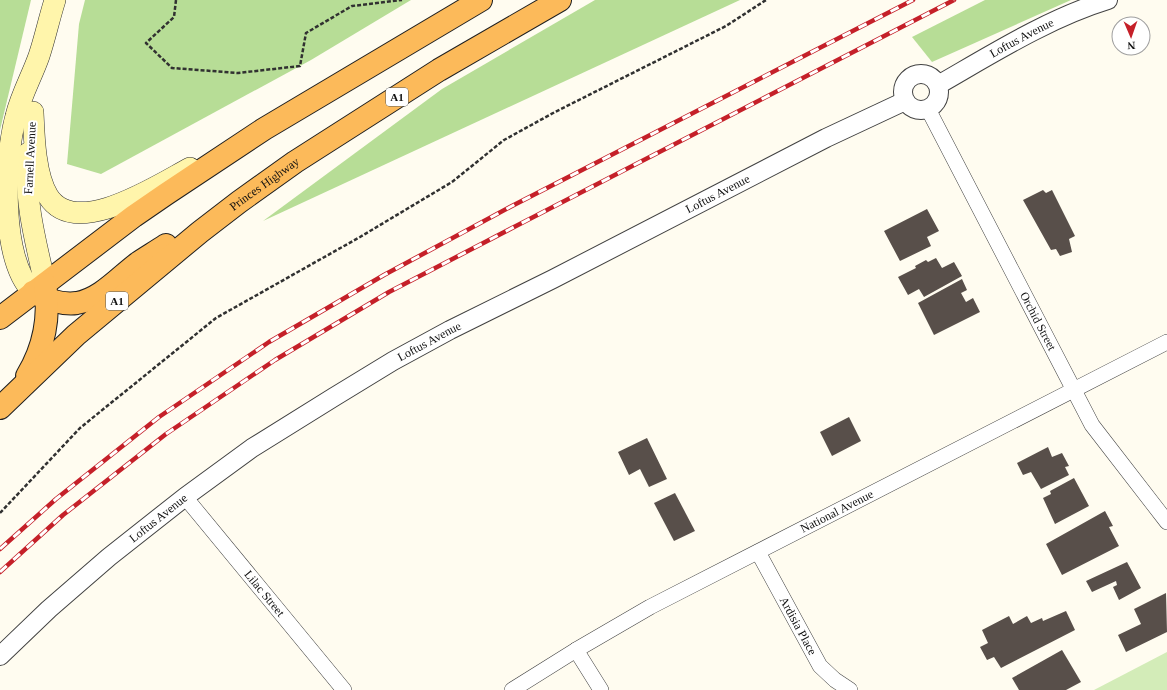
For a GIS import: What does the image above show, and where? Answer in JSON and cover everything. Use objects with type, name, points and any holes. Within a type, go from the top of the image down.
[{"type":"highway","points":[[0,318],[42,291],[154,203],[264,130],[481,0]]},
{"type":"highway","name":"Princes Highway","points":[[6,402],[76,335],[194,237],[239,202],[295,162],[432,74],[560,0]]},
{"type":"highway","points":[[42,291],[70,303],[76,303],[91,298],[137,264],[239,202]]},
{"type":"highway","points":[[6,402],[33,366],[39,351],[47,320],[42,291]]},
{"type":"main road","name":"Farnell Avenue","points":[[39,55],[28,161],[28,196],[42,291],[26,286],[14,262],[9,238],[7,187],[12,130],[20,101],[39,55],[55,0]]},
{"type":"main road","points":[[33,112],[36,154],[45,190],[59,207],[66,211],[80,213],[99,211],[122,202],[264,130]]},
{"type":"main road","points":[[0,172],[12,130]]},
{"type":"street","name":"Loftus Avenue","points":[[938,85],[1017,40],[1070,15],[1108,0]]},
{"type":"street","points":[[924,73],[935,79],[939,90],[937,101],[928,109],[923,110],[913,108],[905,101],[902,90],[912,75],[924,73]]},
{"type":"street","name":"Loftus Avenue","points":[[0,656],[49,609],[109,557],[186,497],[252,448],[341,393],[450,330],[553,279],[826,138],[905,101]]},
{"type":"street","name":"Orchid Street","points":[[928,109],[1092,425],[1167,522]]},
{"type":"street","name":"National Avenue","points":[[512,690],[576,650],[650,607],[1167,342]]},
{"type":"street","name":"Lilac Street","points":[[186,497],[344,690]]},
{"type":"street","name":"Ardisia Place","points":[[758,552],[820,666],[835,680],[850,690]]},
{"type":"street","points":[[576,650],[602,690]]},
{"type":"path","points":[[176,0],[174,16],[146,43],[172,68],[238,73],[300,66],[306,33],[352,6],[402,0]]},
{"type":"path","points":[[0,512],[80,428],[216,318],[360,237],[452,182],[504,140],[555,112],[726,26],[766,0]]},
{"type":"green space","points":[[0,0],[31,0],[0,130]]},
{"type":"green space","points":[[85,0],[411,0],[311,60],[101,174],[67,164],[79,24]]},
{"type":"green space","points":[[595,0],[740,0],[263,221],[442,89]]},
{"type":"green space","points":[[985,0],[1071,0],[932,62],[912,37]]},
{"type":"green space","points":[[1167,652],[1167,690],[1094,690]]},
{"type":"building","points":[[1043,190],[1046,193],[1052,190],[1075,236],[1069,239],[1072,252],[1060,256],[1056,249],[1051,250],[1023,200]]},
{"type":"building","points":[[927,209],[939,231],[927,237],[931,246],[900,261],[884,231]]},
{"type":"building","points":[[936,258],[942,268],[954,262],[962,276],[924,297],[919,289],[908,295],[898,277],[916,268],[915,266],[926,260],[928,262]]},
{"type":"building","points":[[962,279],[967,290],[961,293],[966,302],[973,298],[980,312],[934,335],[918,303]]},
{"type":"building","points":[[849,417],[861,441],[832,456],[820,432]]},
{"type":"building","points":[[647,438],[667,479],[649,487],[640,469],[629,475],[618,452]]},
{"type":"building","points":[[1048,447],[1052,457],[1062,453],[1069,466],[1065,467],[1069,475],[1041,489],[1031,472],[1023,475],[1017,463]]},
{"type":"building","points":[[1074,478],[1089,506],[1055,524],[1043,498],[1051,494],[1050,491]]},
{"type":"building","points":[[675,493],[695,531],[674,541],[654,503]]},
{"type":"building","points":[[1105,511],[1113,526],[1109,527],[1119,546],[1062,575],[1046,544]]},
{"type":"building","points":[[1127,562],[1141,588],[1119,600],[1113,587],[1117,585],[1116,581],[1092,592],[1086,581]]},
{"type":"building","points":[[1166,593],[1167,632],[1126,652],[1118,635],[1141,624],[1134,609]]},
{"type":"building","points":[[1066,611],[1075,630],[1001,668],[994,657],[987,660],[980,647],[988,643],[982,630],[1009,616],[1013,624],[1027,616],[1031,623],[1042,618],[1043,621]]},
{"type":"building","points":[[1062,650],[1081,682],[1066,690],[1019,690],[1012,678]]},
{"type":"railway","points":[[0,549],[56,499],[159,417],[269,342],[384,275],[510,207],[913,0]]},
{"type":"railway","points":[[0,572],[63,515],[166,434],[275,360],[389,292],[954,0]]}]
